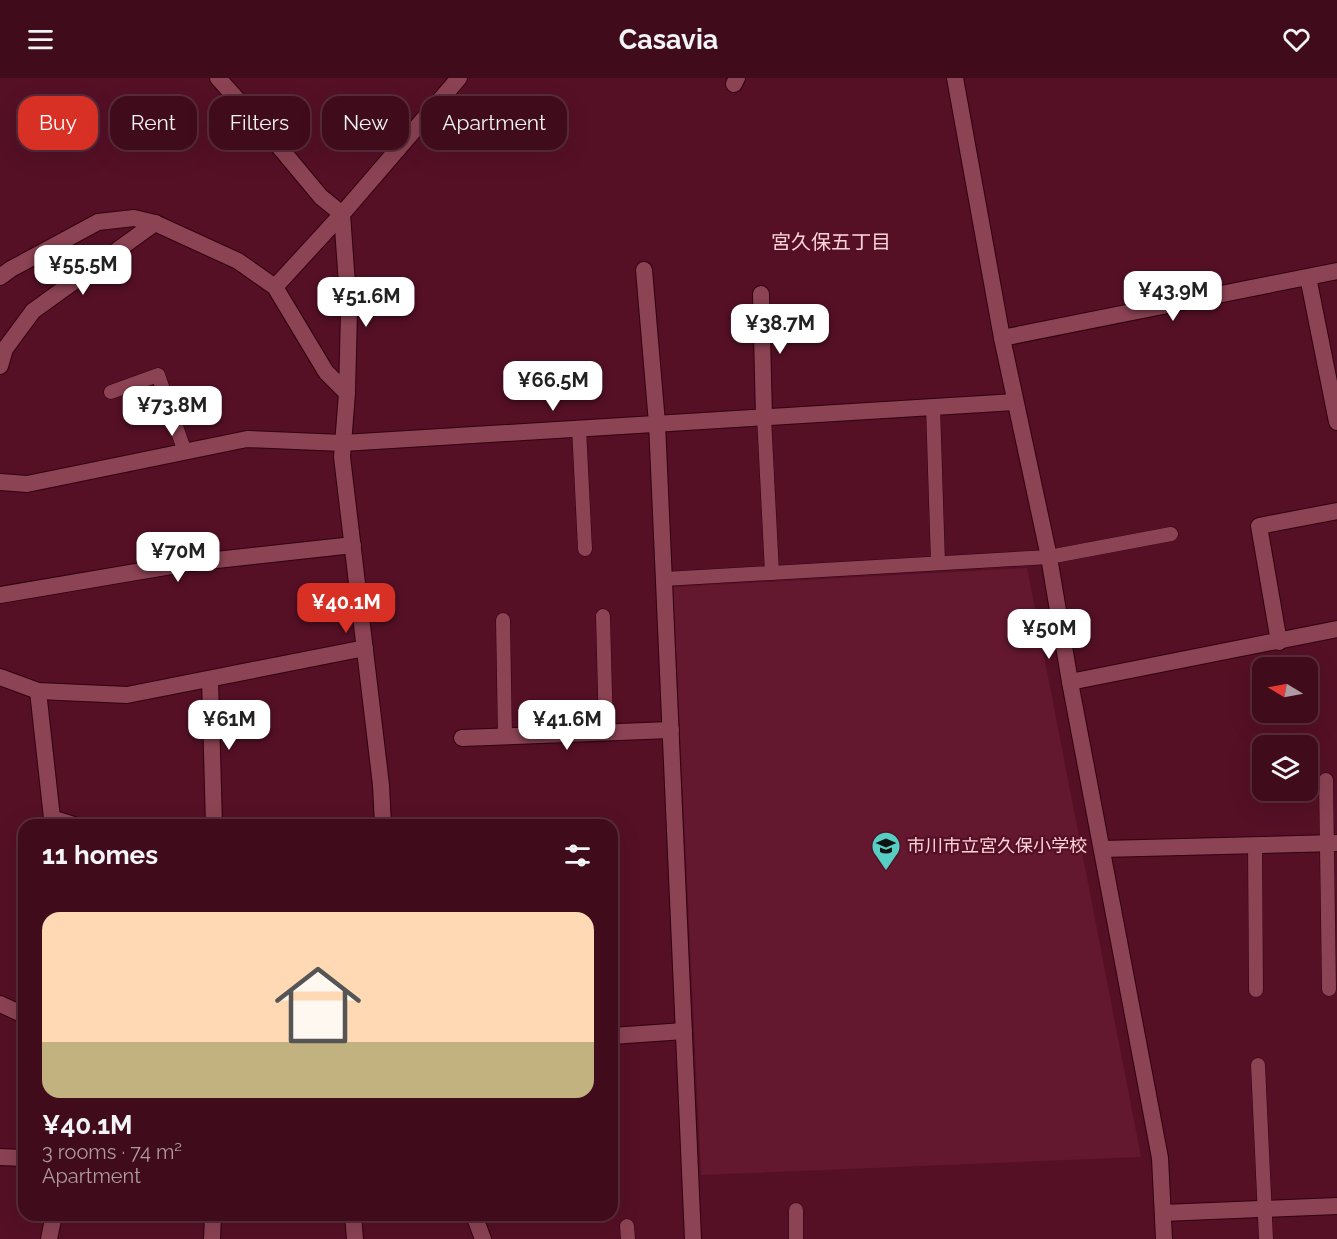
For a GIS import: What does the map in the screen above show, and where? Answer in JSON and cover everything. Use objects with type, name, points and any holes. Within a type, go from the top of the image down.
[{"type":"street","points":[[218,78],[321,197],[342,214],[349,312],[347,393],[342,457],[381,785],[383,819]]},
{"type":"street","points":[[275,287],[342,214],[459,78]]},
{"type":"street","points":[[955,78],[1002,339],[1049,557],[1070,682],[1160,1158],[1164,1239]]},
{"type":"street","points":[[0,277],[98,222],[134,218],[155,222],[238,261],[275,287],[326,372],[347,393]]},
{"type":"street","points":[[0,366],[5,349],[33,311],[155,222]]},
{"type":"street","points":[[644,270],[657,423],[693,1239]]},
{"type":"street","points":[[1002,339],[1337,271]]},
{"type":"street","points":[[1308,277],[1337,422]]},
{"type":"street","points":[[761,294],[764,417]]},
{"type":"street","points":[[0,482],[27,484],[247,439],[344,443],[1015,402]]},
{"type":"street","points":[[1279,642],[1259,526],[1337,511]]},
{"type":"street","points":[[0,595],[189,563],[353,545]]},
{"type":"street","points":[[1070,682],[1337,629]]},
{"type":"street","points":[[0,677],[38,691],[128,695],[365,648]]},
{"type":"street","points":[[210,679],[214,819]]},
{"type":"street","points":[[38,691],[51,819]]},
{"type":"street","points":[[462,738],[671,730]]},
{"type":"street","points":[[1102,849],[1332,843]]},
{"type":"street","points":[[0,1004],[18,1012]]},
{"type":"street","points":[[618,1036],[684,1030]]},
{"type":"street","points":[[0,1157],[18,1158]]},
{"type":"street","points":[[1163,1213],[1337,1206]]},
{"type":"street","points":[[49,1239],[53,1221]]},
{"type":"street","points":[[212,1239],[213,1221]]},
{"type":"street","points":[[354,1221],[355,1239]]},
{"type":"street","points":[[476,1221],[483,1239]]},
{"type":"lane","points":[[111,392],[158,375],[185,452]]},
{"type":"lane","points":[[933,407],[938,563]]},
{"type":"lane","points":[[764,417],[772,573]]},
{"type":"lane","points":[[579,428],[585,549]]},
{"type":"lane","points":[[664,579],[1049,557],[1171,534]]},
{"type":"lane","points":[[603,616],[606,732]]},
{"type":"lane","points":[[503,620],[505,736]]},
{"type":"lane","points":[[1326,780],[1332,843],[1329,989]]},
{"type":"lane","points":[[1255,845],[1256,990]]},
{"type":"lane","points":[[1258,1065],[1266,1239]]},
{"type":"lane","points":[[796,1210],[796,1239]]},
{"type":"shaded area","name":"市川市立宮久保小学校","points":[[1027,568],[1141,1157],[701,1175],[673,587]]},
{"type":"place","name":"市川市立宮久保小学校","points":[[886,872]]},
{"type":"district","name":"宮久保五丁目","points":[[831,242]]}]
